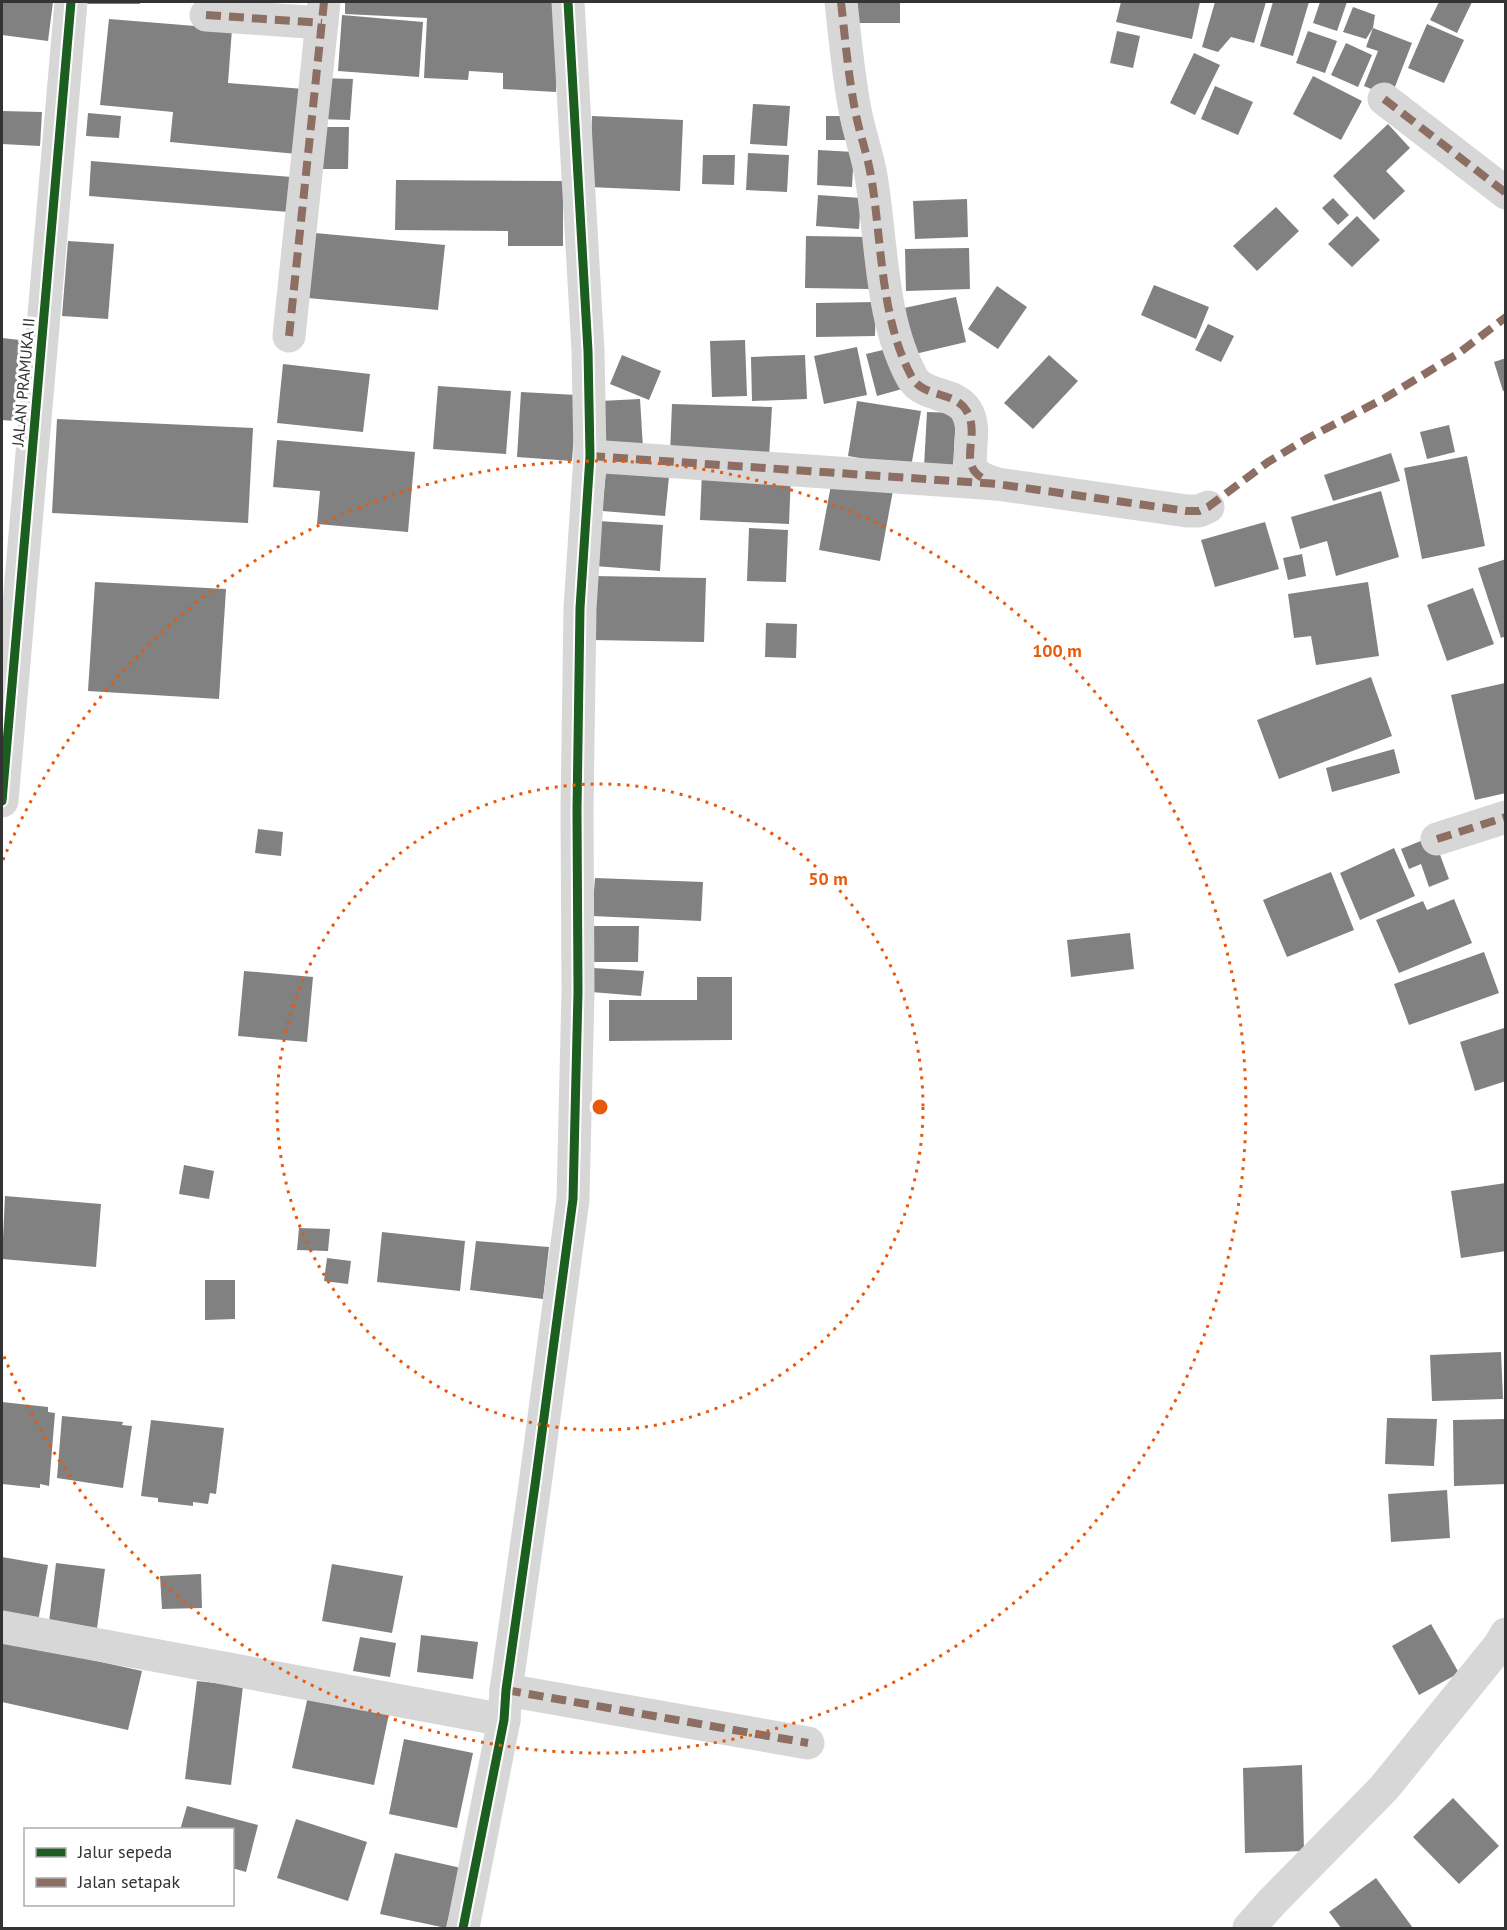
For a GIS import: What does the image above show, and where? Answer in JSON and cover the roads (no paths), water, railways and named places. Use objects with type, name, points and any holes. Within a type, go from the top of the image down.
[{"type":"street","name":"JALAN PRAMUKA II","points":[[2,801],[71,2]]},
{"type":"street","points":[[463,1929],[505,1705],[573,1199],[578,992],[577,810],[580,608],[590,456],[588,351],[568,2]]},
{"type":"street","points":[[841,2],[855,109],[871,175],[886,300],[900,346],[912,378],[918,386],[957,401],[965,408],[971,419],[973,438],[969,457],[971,468],[978,477],[997,484]]},
{"type":"street","points":[[206,15],[323,12],[289,336]]},
{"type":"street","points":[[1384,99],[1506,194]]},
{"type":"street","points":[[590,456],[997,484],[1187,511],[1199,511],[1208,507]]},
{"type":"street","points":[[1437,839],[1506,817]]},
{"type":"street","points":[[2,1627],[505,1705],[808,1743]]},
{"type":"street","points":[[1249,1929],[1271,1903],[1392,1780],[1499,1646],[1506,1634]]}]
